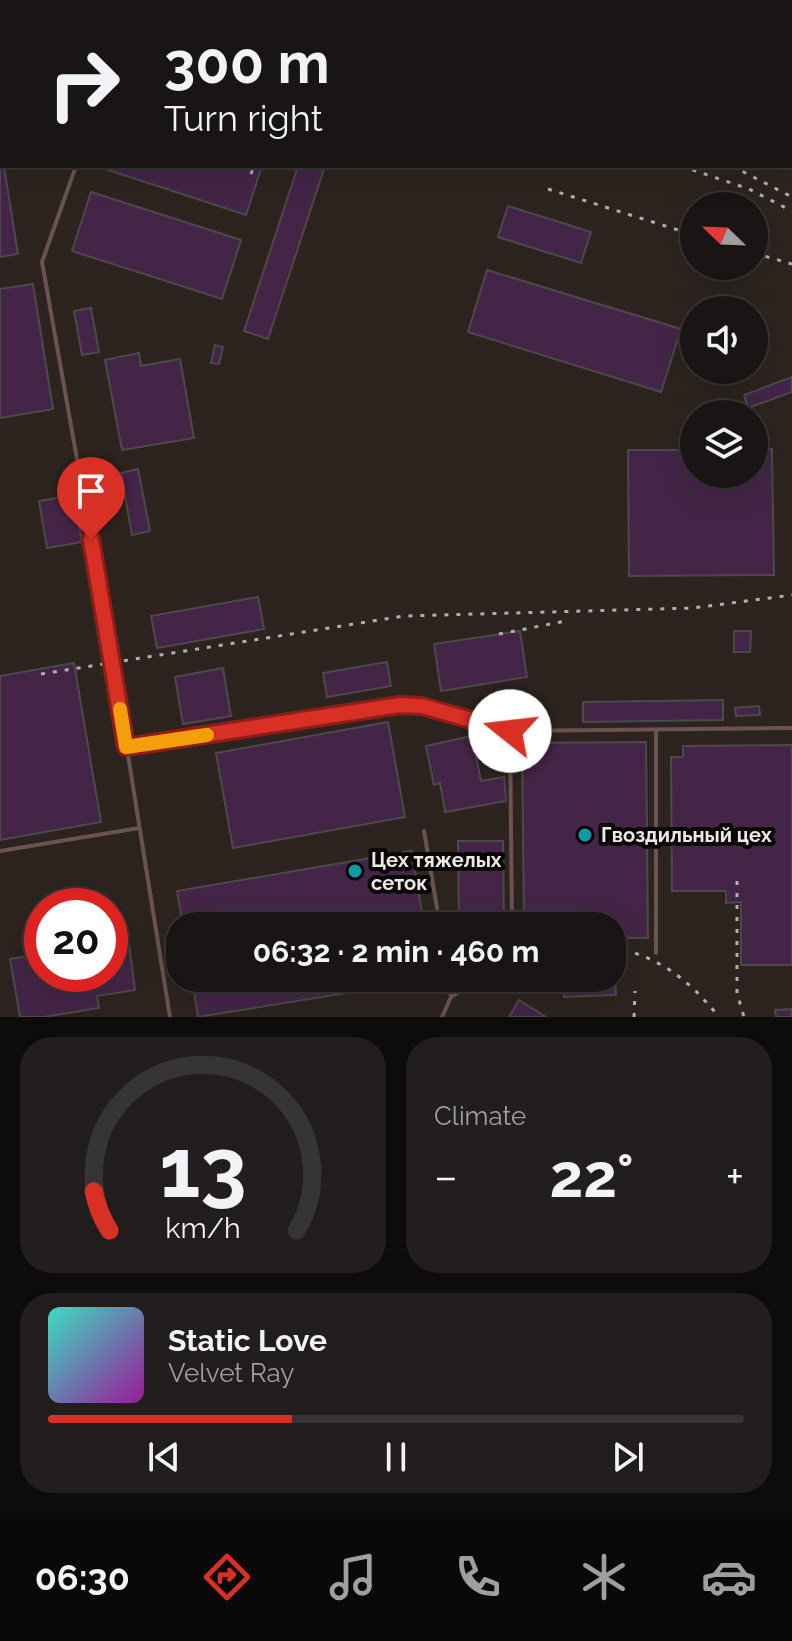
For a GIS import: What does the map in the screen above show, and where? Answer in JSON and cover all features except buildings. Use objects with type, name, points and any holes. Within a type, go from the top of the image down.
[{"type":"lane","points":[[75,168],[42,262],[170,1017]]},
{"type":"lane","points":[[126,747],[400,705],[422,706],[510,731],[792,728]]},
{"type":"lane","points":[[656,730],[656,953]]},
{"type":"lane","points":[[510,731],[512,912]]},
{"type":"lane","points":[[0,851],[139,828]]},
{"type":"lane","points":[[424,831],[438,912]]},
{"type":"lane","points":[[442,1017],[450,992]]},
{"type":"lane","points":[[451,997],[459,992]]},
{"type":"shaded area","points":[[0,168],[792,168],[792,1017],[0,1017]]},
{"type":"railway","points":[[251,174],[253,168]]},
{"type":"railway","points":[[687,168],[749,189],[792,211]]},
{"type":"railway","points":[[736,168],[792,197]]},
{"type":"railway","points":[[548,189],[680,231]]},
{"type":"railway","points":[[768,257],[792,264]]},
{"type":"railway","points":[[41,674],[404,616],[693,608],[792,595]]},
{"type":"railway","points":[[499,634],[566,621]]},
{"type":"railway","points":[[737,881],[737,993],[744,1017]]},
{"type":"railway","points":[[626,950],[672,972],[696,991],[719,1017]]},
{"type":"railway","points":[[634,1017],[635,991]]},
{"type":"slow traffic","points":[[120,709],[126,747],[207,735]]},
{"type":"place","name":"Гвоздильный цех","points":[[585,835]]},
{"type":"place","name":"Цех тяжелых сеток","points":[[355,871]]},
{"type":"route","points":[[91,539],[126,747],[400,705],[422,706],[510,731]]}]
